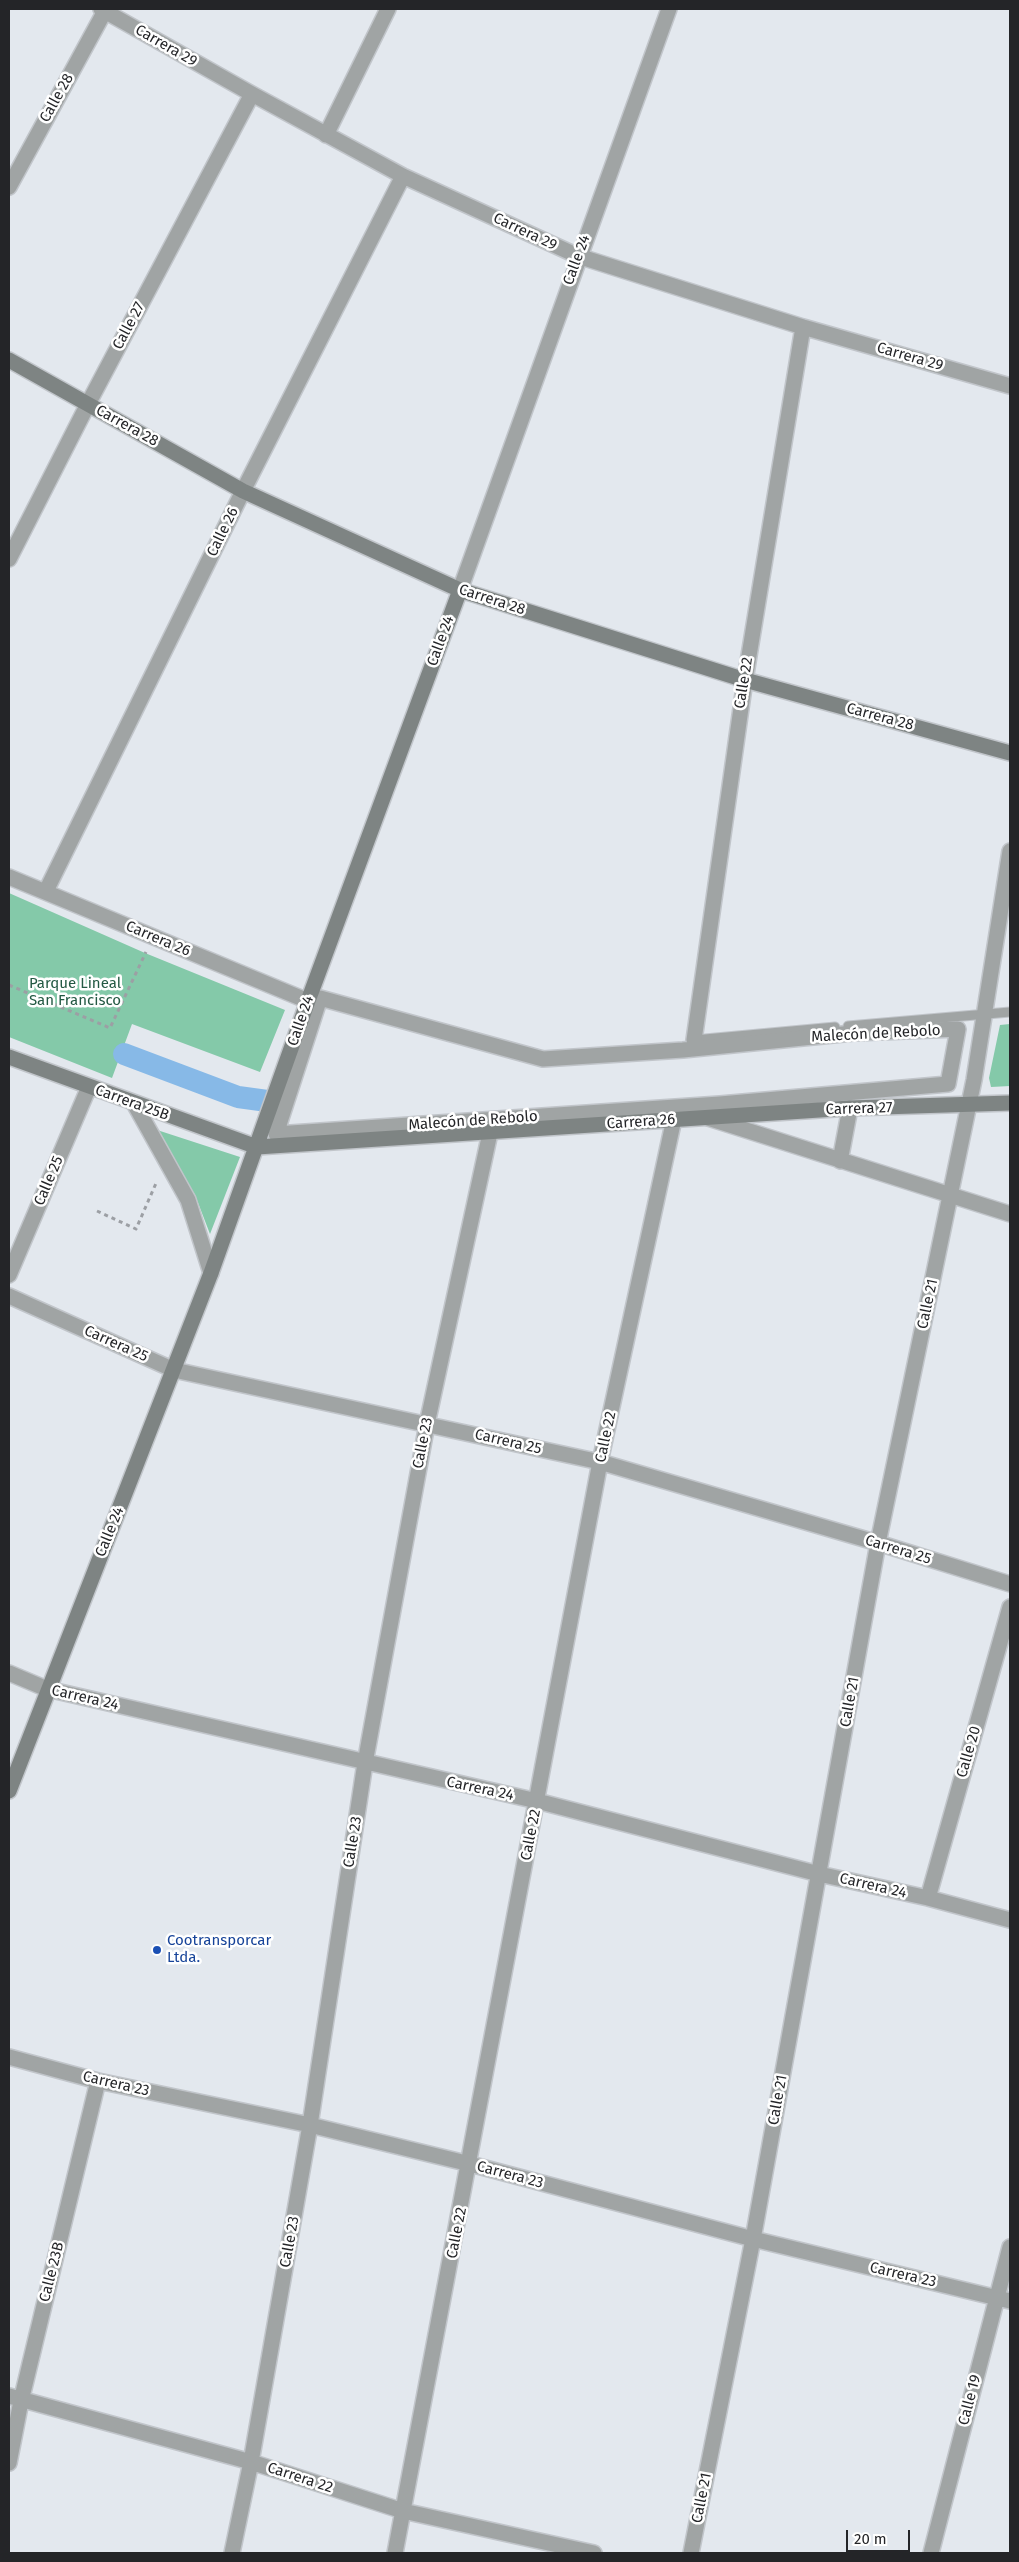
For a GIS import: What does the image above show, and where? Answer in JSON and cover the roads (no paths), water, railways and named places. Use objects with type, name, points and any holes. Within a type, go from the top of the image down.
[{"type":"street","points":[[326,135],[388,9]]},
{"type":"street","name":"Calle 24","points":[[9,1791],[47,1689],[211,1273],[282,1075],[314,994],[668,9]]},
{"type":"street","name":"Carrera 29","points":[[104,10],[252,94],[403,176],[578,256],[803,327],[1010,386]]},
{"type":"street","name":"Calle 28","points":[[9,187],[104,10]]},
{"type":"street","name":"Calle 27","points":[[9,559],[88,404],[252,94]]},
{"type":"street","name":"Calle 26","points":[[46,891],[243,491],[403,176]]},
{"type":"street","name":"Calle 22","points":[[694,1040],[744,680],[803,327]]},
{"type":"street","name":"Carrera 28","points":[[9,360],[243,491],[460,590],[744,680],[1010,752]]},
{"type":"street","name":"Calle 21","points":[[691,2553],[753,2240],[878,1543],[952,1195],[974,1080],[1010,851]]},
{"type":"street","name":"Carrera 26","points":[[9,877],[152,937],[314,994],[429,1020],[545,1050]]},
{"type":"street","name":"Malecón de Rebolo","points":[[314,994],[543,1059],[692,1049],[853,1033],[958,1029],[948,1084],[720,1104],[276,1134],[314,994]]},
{"type":"street","name":"Carrera 25B","points":[[9,1057],[135,1105],[257,1147]]},
{"type":"street","name":"Calle 25","points":[[9,1275],[89,1087]]},
{"type":"street","name":"Carrera 27","points":[[708,1118],[850,1108],[969,1106],[1010,1102]]},
{"type":"street","points":[[135,1105],[188,1200],[211,1273]]},
{"type":"street","points":[[840,1160],[850,1108]]},
{"type":"street","name":"Carrera 26","points":[[257,1147],[708,1118],[1010,1214]]},
{"type":"street","name":"Calle 22","points":[[395,2553],[470,2164],[600,1462],[674,1119]]},
{"type":"street","name":"Calle 23","points":[[232,2553],[251,2462],[310,2125],[365,1763],[427,1424],[490,1133]]},
{"type":"street","name":"Carrera 25","points":[[9,1296],[174,1370],[600,1462],[878,1543],[1010,1584]]},
{"type":"street","name":"Calle 20","points":[[928,1898],[1010,1607]]},
{"type":"street","name":"Carrera 24","points":[[9,1672],[47,1689],[537,1801],[819,1874],[928,1898],[1010,1920]]},
{"type":"street","name":"Carrera 23","points":[[9,2057],[98,2081],[310,2125],[470,2164],[753,2240],[1003,2299]]},
{"type":"street","name":"Calle 23B","points":[[9,2463],[15,2399],[98,2081]]},
{"type":"street","name":"Calle 19","points":[[931,2553],[1003,2299],[1010,2247]]},
{"type":"street","name":"Carrera 22","points":[[15,2399],[251,2462],[404,2511],[594,2553]]},
{"type":"lane","points":[[694,1040],[984,1020],[1010,1012]]},
{"type":"waterway","points":[[124,1054],[238,1097],[282,1103]]},
{"type":"place","name":"Cootransporcar Ltda.","points":[[157,1950]]},
{"type":"park label","name":"Parque Lineal San Francisco","points":[[75,992]]}]
